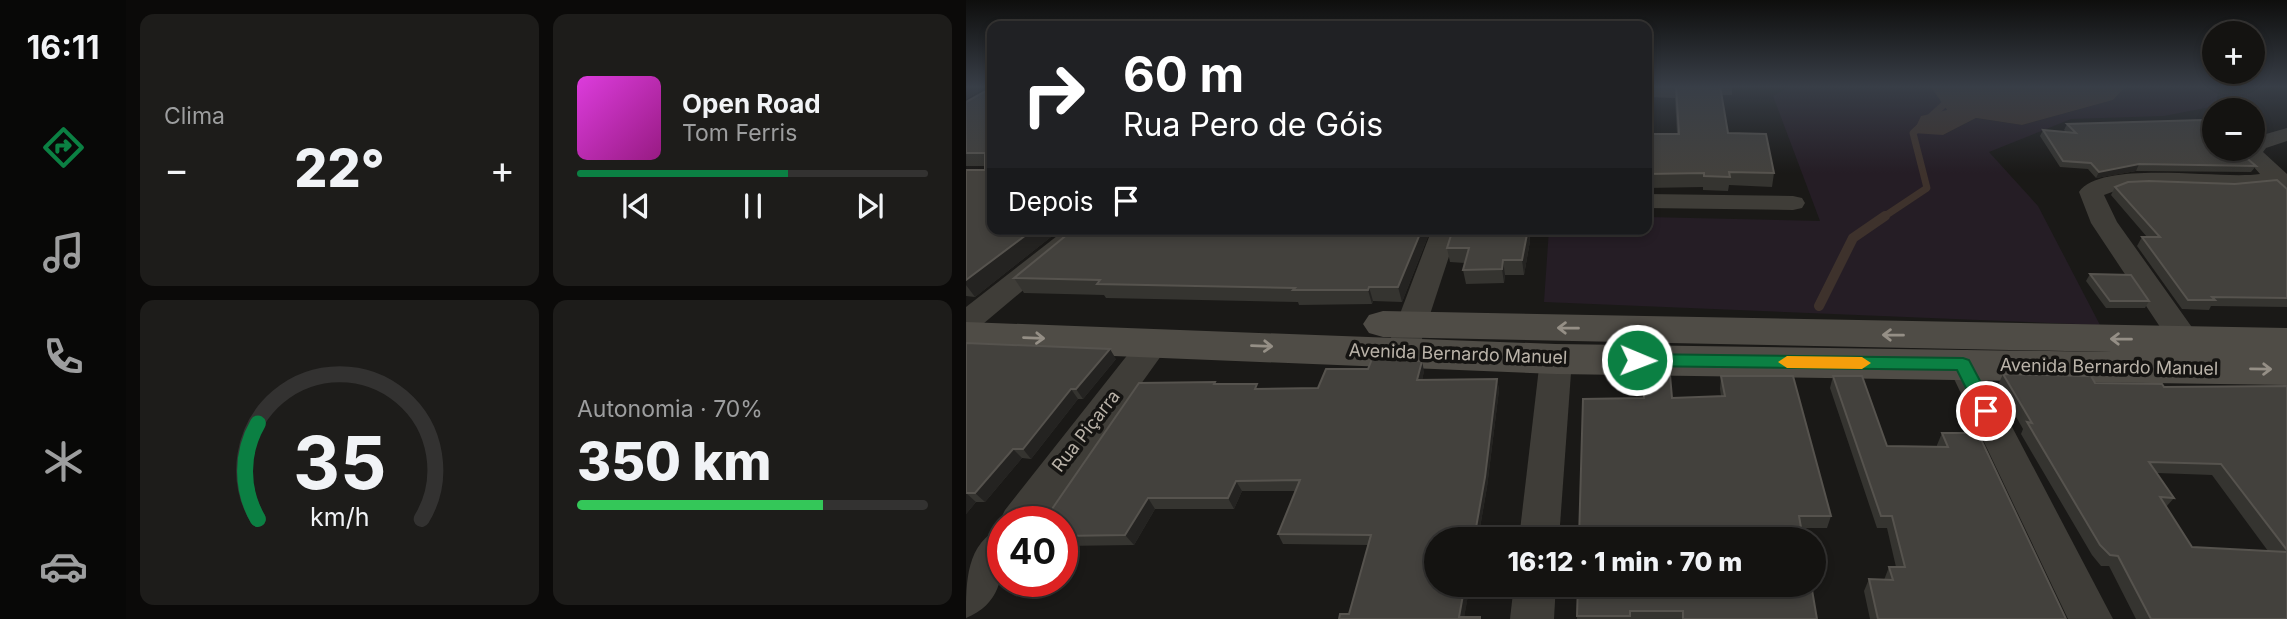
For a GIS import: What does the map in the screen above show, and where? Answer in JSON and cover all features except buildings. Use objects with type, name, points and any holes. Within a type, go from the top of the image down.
[{"type":"street","points":[[2265,141],[2287,134]]},
{"type":"street","points":[[2258,161],[2283,182]]},
{"type":"street","points":[[2185,340],[2104,223],[2091,192],[2106,185],[2137,181],[2283,182]]},
{"type":"street","points":[[1652,201],[1793,203]]},
{"type":"street","points":[[970,320],[1076,235]]},
{"type":"street","points":[[1407,338],[1443,235]]},
{"type":"street","name":"Avenida Bernardo Manuel","points":[[970,320],[1155,342],[1407,338],[2287,342]]},
{"type":"street","name":"Avenida Bernardo Manuel","points":[[970,320],[1407,338],[1556,359],[2287,370]]},
{"type":"street","name":"Rua Piçarra","points":[[1031,506],[1155,342]]},
{"type":"street","points":[[1540,527],[1556,359]]},
{"type":"street","points":[[1963,364],[2091,619]]},
{"type":"street","points":[[966,597],[987,567]]},
{"type":"street","points":[[1532,619],[1534,597]]},
{"type":"shaded area","points":[[1780,115],[1946,115],[1943,135],[1976,118],[2022,125],[2059,115],[2170,115],[2071,119],[1989,152],[2038,206],[2100,325],[1544,302],[1549,235],[1652,235],[1652,217],[1820,221]]},
{"type":"shaded area","points":[[2059,115],[2022,125],[1976,118],[1943,135],[1913,133],[1921,116]]},
{"type":"waterway","points":[[1885,216],[1927,188],[1913,133],[1933,115]]},
{"type":"waterway","points":[[1819,306],[1853,238],[1885,216]]},
{"type":"slow traffic","points":[[1787,362],[1862,363]]},
{"type":"route","points":[[1637,360],[1963,364],[1986,411]]}]
